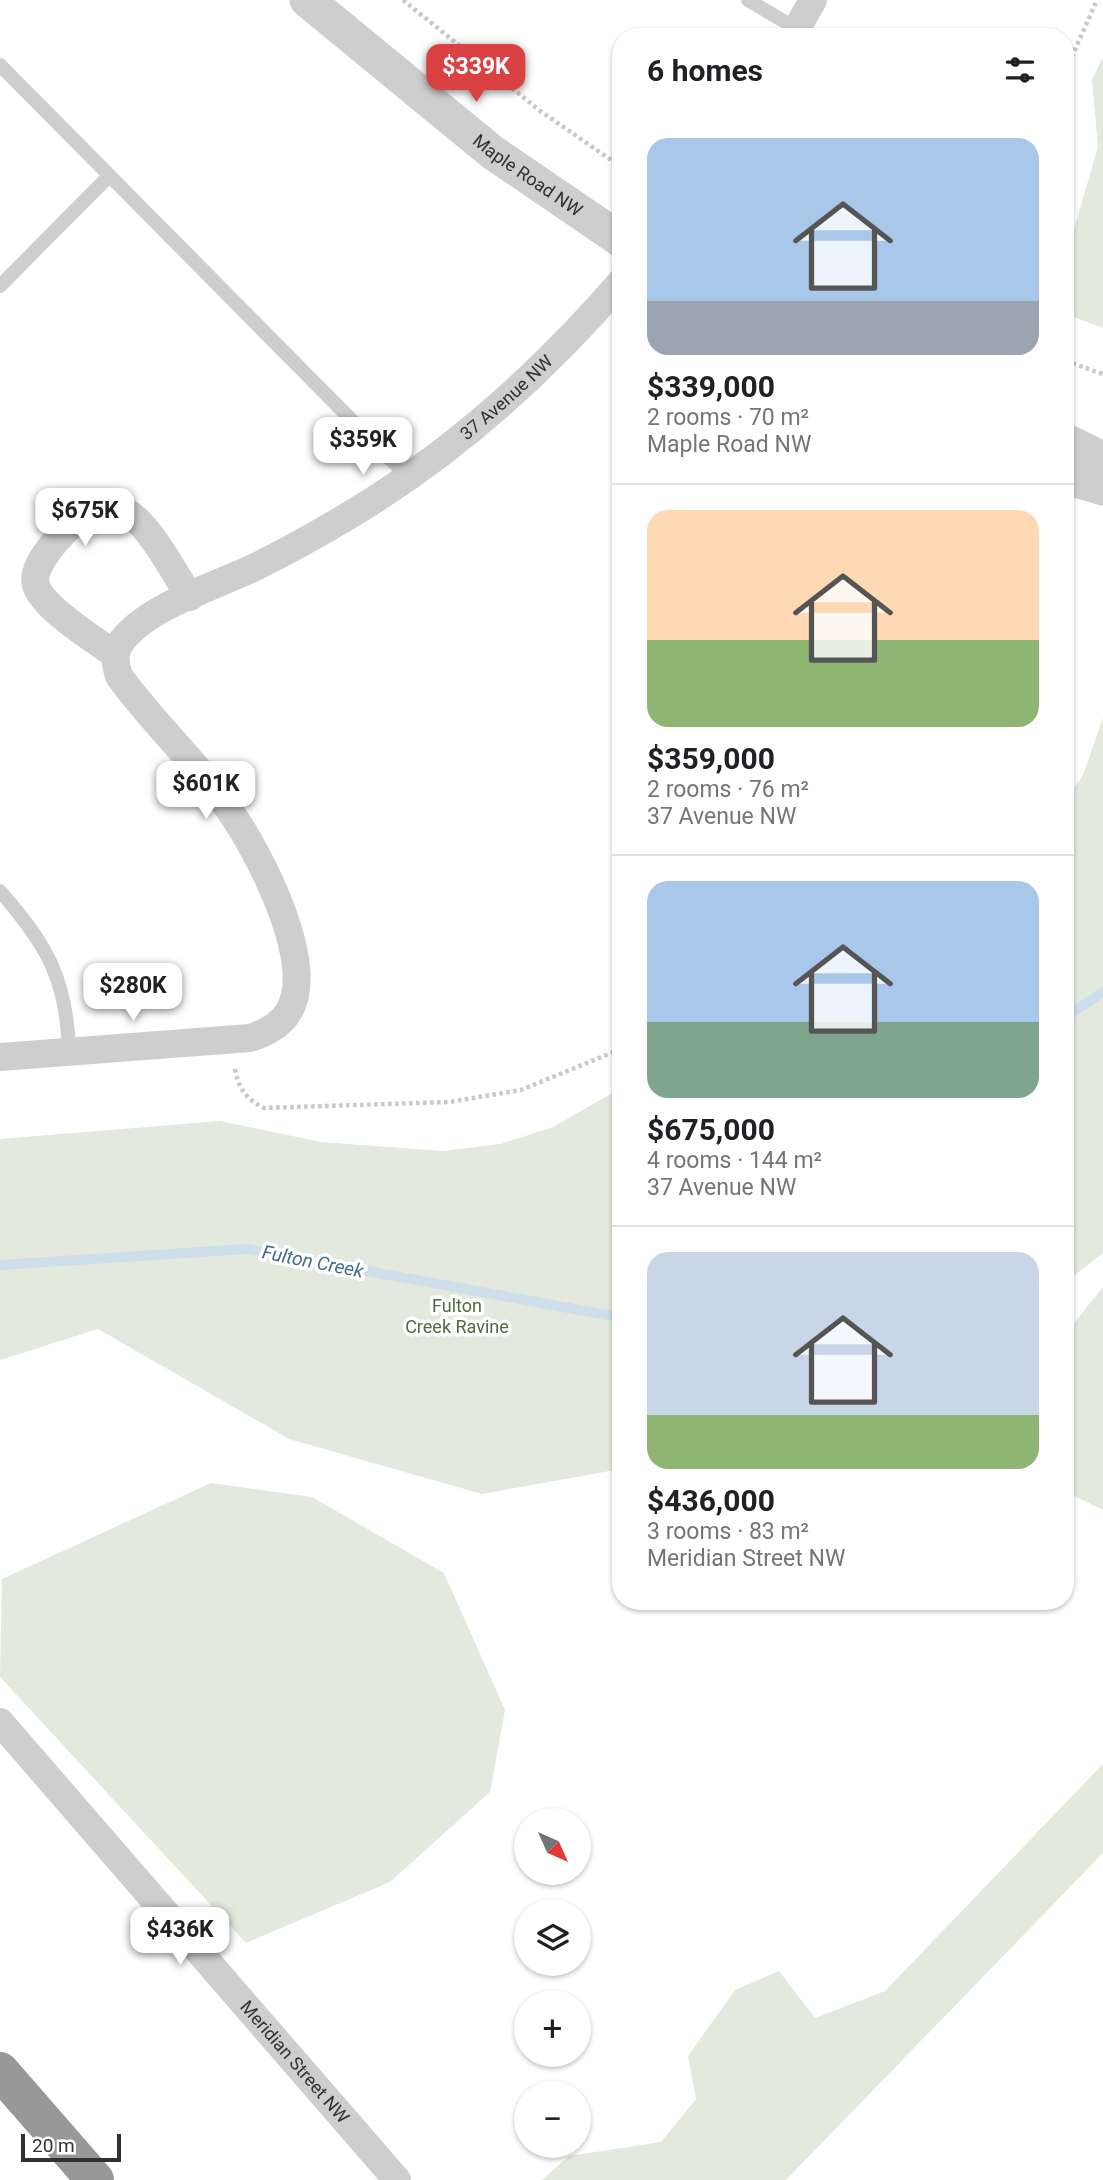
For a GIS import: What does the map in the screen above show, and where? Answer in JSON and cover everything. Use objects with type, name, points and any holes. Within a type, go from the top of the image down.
[{"type":"highway","points":[[0,2071],[95,2180]]},
{"type":"street","name":"Maple Road NW","points":[[307,0],[492,152],[612,234]]},
{"type":"street","points":[[797,28],[813,0]]},
{"type":"street","name":"37 Avenue NW","points":[[115,655],[121,642],[133,630],[191,597],[307,540],[408,477],[507,401],[545,365],[612,292]]},
{"type":"street","points":[[1074,445],[1103,459]]},
{"type":"street","points":[[1074,479],[1103,488]]},
{"type":"street","points":[[0,1057],[250,1038],[267,1032],[280,1023],[290,1010],[297,979],[294,956],[274,894],[234,817],[127,688],[119,676],[115,655],[63,616],[36,587],[34,576],[43,556],[80,518],[94,510],[109,508],[131,515],[191,597]]},
{"type":"street","name":"Meridian Street NW","points":[[0,1722],[397,2180]]},
{"type":"lane","points":[[748,0],[787,28]]},
{"type":"lane","points":[[0,65],[408,477]]},
{"type":"lane","points":[[0,286],[109,176]]},
{"type":"lane","points":[[0,891],[29,926],[52,963],[64,995],[69,1052]]},
{"type":"path","points":[[403,0],[539,110],[612,161]]},
{"type":"path","points":[[1074,52],[1097,0]]},
{"type":"path","points":[[1074,364],[1103,374]]},
{"type":"path","points":[[234,1066],[238,1086],[246,1097],[264,1108],[435,1103],[521,1090],[612,1053]]},
{"type":"green space","points":[[1103,57],[1103,328],[1074,317],[1074,229],[1098,147],[1092,80]]},
{"type":"green space","points":[[1103,718],[1103,1253],[1074,1276],[1074,788],[1083,775]]},
{"type":"green space","name":"Fulton Creek Ravine","points":[[612,1093],[612,1471],[482,1494],[289,1439],[98,1329],[0,1360],[0,1139],[220,1121],[321,1142],[443,1151],[500,1144],[553,1127]]},
{"type":"green space","points":[[1103,1287],[1103,1510],[1074,1496],[1074,1323]]},
{"type":"green space","points":[[211,1483],[312,1497],[444,1573],[505,1710],[490,1792],[390,1882],[246,1943],[0,1677],[2,1579]]},
{"type":"green space","points":[[1103,1764],[1103,1853],[786,2180],[542,2180],[567,2158],[591,2158],[591,2153],[661,2142],[696,2099],[688,2056],[735,1990],[779,1971],[815,2018],[885,1991]]},
{"type":"waterway","name":"Fulton Creek","points":[[1074,1012],[1103,992]]},
{"type":"waterway","name":"Fulton Creek","points":[[0,1265],[247,1249],[612,1316]]}]
